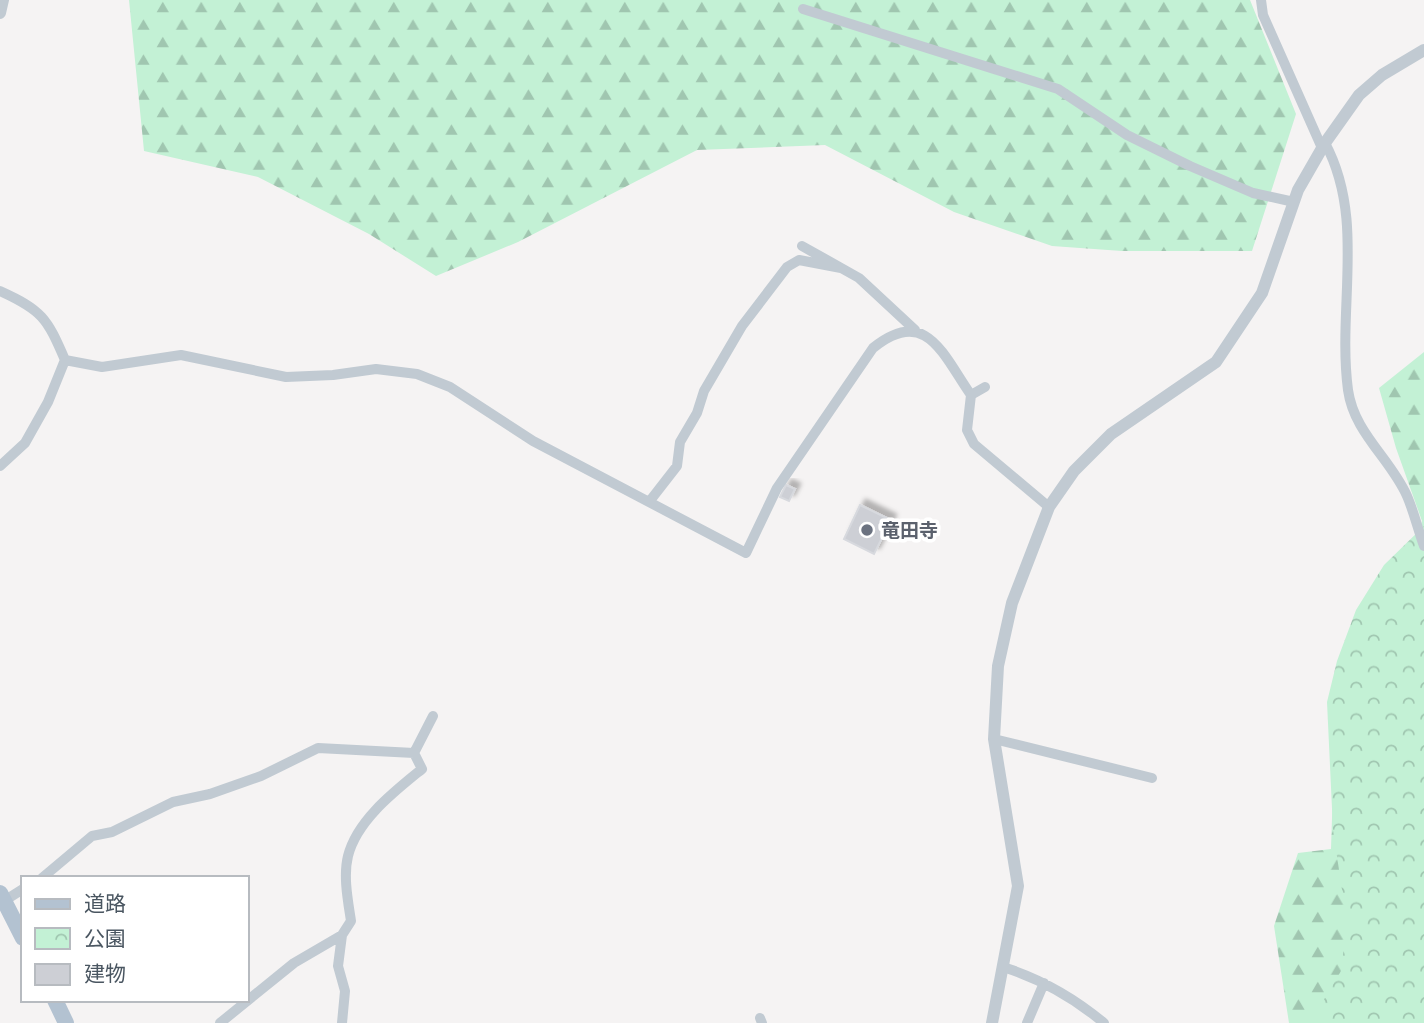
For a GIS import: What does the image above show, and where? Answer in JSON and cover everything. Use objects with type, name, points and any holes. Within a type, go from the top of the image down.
[{"type":"main road","points":[[2,897],[21,934]]},
{"type":"main road","points":[[56,1002],[66,1023]]},
{"type":"street","points":[[0,13],[3,0]]},
{"type":"street","points":[[1261,0],[1263,15],[1324,146],[1341,175],[1347,214],[1347,357],[1348,390],[1353,412],[1406,495],[1424,546]]},
{"type":"street","points":[[803,9],[1058,89],[1127,135],[1190,166],[1253,193],[1294,202]]},
{"type":"street","points":[[992,1023],[1018,886],[994,739],[998,666],[1012,603],[1049,507],[1074,471],[1111,434],[1216,362],[1262,293],[1294,202],[1324,146],[1359,94],[1382,75],[1424,50]]},
{"type":"street","points":[[802,246],[859,278],[915,330],[930,337],[971,395],[967,430],[974,443],[1049,507]]},
{"type":"street","points":[[649,502],[677,466],[680,442],[697,413],[704,391],[742,326],[786,267],[799,260],[841,268]]},
{"type":"street","points":[[0,291],[33,306],[54,333],[65,360],[48,402],[25,443],[0,466]]},
{"type":"street","points":[[65,360],[103,368],[181,355],[286,377],[333,376],[376,369],[417,374],[450,387],[533,441],[746,553],[777,488],[873,348],[891,334],[915,330]]},
{"type":"street","points":[[971,395],[985,387]]},
{"type":"street","points":[[414,753],[433,716]]},
{"type":"street","points":[[994,739],[1152,778]]},
{"type":"street","points":[[44,876],[92,836],[112,832],[173,802],[210,794],[261,776],[318,748],[414,753]]},
{"type":"street","points":[[342,1023],[345,991],[338,966],[342,935],[351,921],[347,888],[348,855],[362,829],[383,803],[422,769],[414,753]]},
{"type":"street","points":[[2,897],[21,890]]},
{"type":"street","points":[[248,1000],[294,963],[342,935]]},
{"type":"street","points":[[1003,967],[1044,982],[1077,1001],[1104,1023]]},
{"type":"street","points":[[1027,1023],[1044,982]]},
{"type":"street","points":[[220,1023],[246,1002]]},
{"type":"green space","points":[[129,0],[1250,0],[1296,114],[1252,251],[1122,251],[1052,246],[954,212],[825,145],[697,150],[518,242],[436,276],[369,234],[258,177],[144,151]]},
{"type":"green space","points":[[1424,352],[1424,1023],[1289,1023],[1274,926],[1298,853],[1331,849],[1336,694],[1415,550],[1422,521],[1396,448],[1379,388]]},
{"type":"green space","points":[[1424,526],[1424,1023],[1310,1023],[1341,971],[1347,923],[1333,830],[1327,702],[1337,661],[1356,610],[1384,565]]},
{"type":"building","points":[[786,485],[795,489],[789,501],[780,497]]},
{"type":"building","name":"竜田寺","points":[[860,505],[891,520],[874,554],[844,539]]},
{"type":"place","name":"竜田寺","points":[[867,530]]}]
